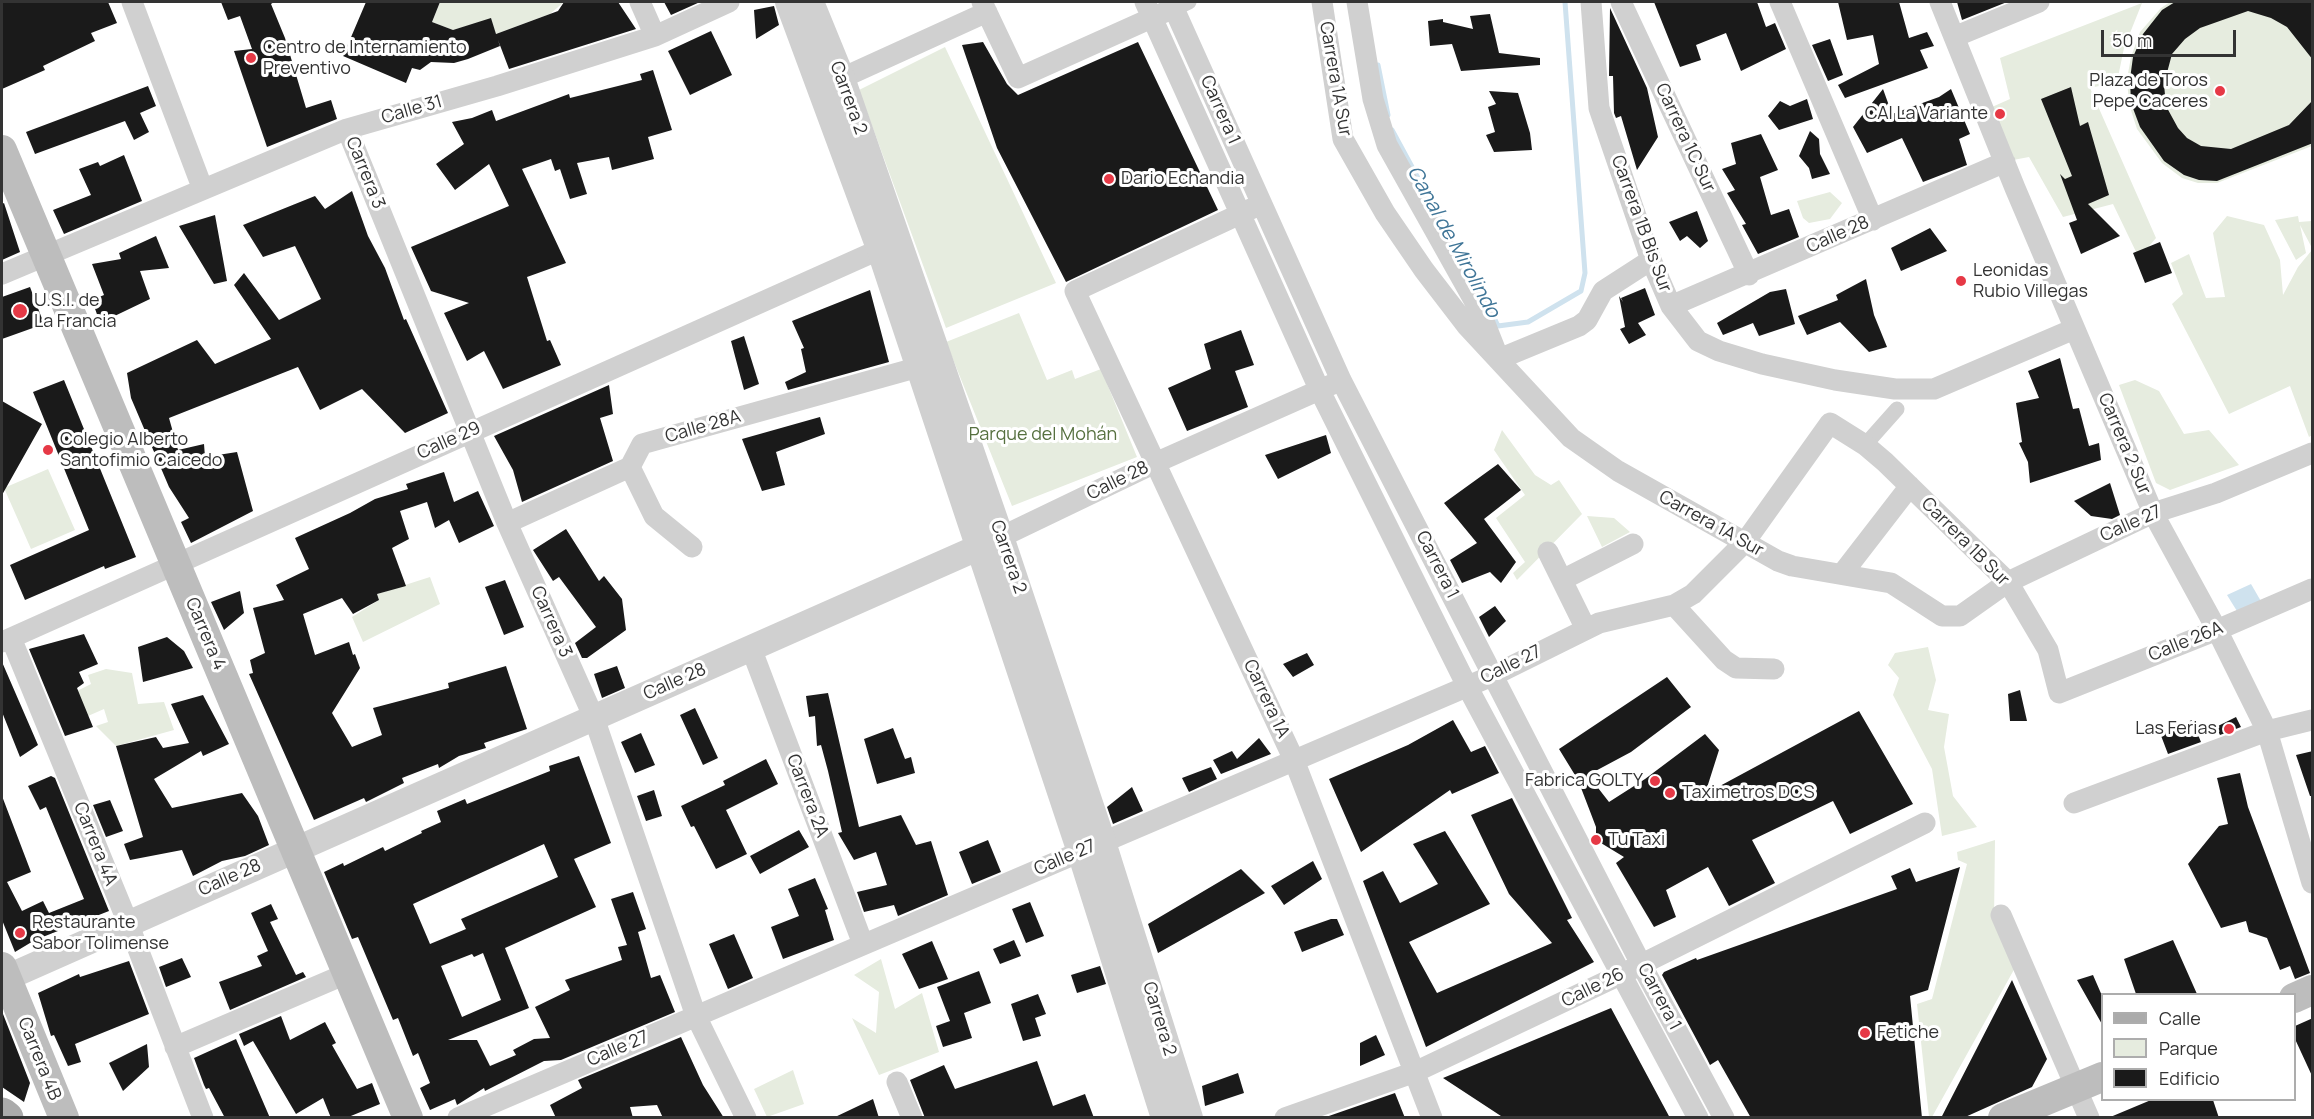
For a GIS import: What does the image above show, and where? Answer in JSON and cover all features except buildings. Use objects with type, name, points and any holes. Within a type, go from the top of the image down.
[{"type":"main road","name":"Carrera 4","points":[[2,150],[408,1118]]},
{"type":"main road","name":"Carrera 4B","points":[[4,972],[64,1118]]},
{"type":"main road","points":[[2296,998],[2313,990]]},
{"type":"main road","points":[[2003,1118],[2089,1083]]},
{"type":"main road","points":[[2,1114],[7,1118]]},
{"type":"street","points":[[132,2],[202,187]]},
{"type":"street","points":[[640,2],[655,36]]},
{"type":"street","name":"Calle 31","points":[[2,274],[202,187],[347,129],[497,86],[655,36],[729,2]]},
{"type":"street","name":"Carrera 2","points":[[788,2],[888,245],[990,542],[1025,686],[1164,1118]]},
{"type":"street","name":"Carrera 2","points":[[811,2],[842,78],[919,367],[990,542],[1048,676],[1190,1118]]},
{"type":"street","name":"Carrera 1A Sur","points":[[1322,2],[1343,139],[1360,172],[1424,270],[1467,326],[1571,438],[1618,471],[1792,566],[1891,583],[1942,616],[1960,616]]},
{"type":"street","name":"Carrera 1A Sur","points":[[1357,2],[1373,99],[1387,145],[1480,311],[1499,359]]},
{"type":"street","name":"Carrera 1B Bis Sur","points":[[1591,2],[1599,108],[1651,260],[1671,306],[1698,341],[1719,351],[1835,380],[1895,389],[1934,389],[2074,329]]},
{"type":"street","name":"Carrera 1C Sur","points":[[1621,2],[1749,275]]},
{"type":"street","points":[[1780,2],[1873,220]]},
{"type":"street","name":"Carrera 2 Sur","points":[[1940,2],[2074,329],[2153,513],[2217,630],[2267,731],[2313,883]]},
{"type":"street","points":[[1954,37],[2039,2]]},
{"type":"street","points":[[842,78],[985,7],[1018,78],[1149,10],[1178,4]]},
{"type":"street","name":"Carrera 1","points":[[1178,4],[1262,204],[1341,380],[1641,964],[1724,1118]]},
{"type":"street","name":"Carrera 1","points":[[1149,10],[1242,212],[1320,391],[1467,686],[1698,1118]]},
{"type":"street","name":"Carrera 3","points":[[347,129],[507,523],[594,718],[696,1016],[746,1118]]},
{"type":"street","name":"Calle 28","points":[[1671,306],[1749,275],[2005,162]]},
{"type":"street","points":[[1242,212],[1262,204]]},
{"type":"street","name":"Carrera 1A","points":[[1242,212],[1075,291],[1294,760],[1432,1118]]},
{"type":"street","name":"Calle 29","points":[[6,640],[888,245]]},
{"type":"street","points":[[1499,359],[1579,326],[1587,320],[1603,291],[1651,260]]},
{"type":"street","name":"Calle 28A","points":[[630,467],[642,444],[919,367]]},
{"type":"street","name":"Calle 28","points":[[4,972],[128,923],[594,718],[990,542],[1155,463],[1341,380]]},
{"type":"street","points":[[1865,445],[1897,409]]},
{"type":"street","name":"Carrera 1B Sur","points":[[1745,542],[1830,423],[1865,445],[2008,582],[2048,650],[2059,693]]},
{"type":"street","name":"Calle 27","points":[[1960,616],[2008,582],[2153,513],[2216,493],[2313,453]]},
{"type":"street","points":[[507,523],[630,467],[654,516],[692,547]]},
{"type":"street","points":[[1842,574],[1910,486]]},
{"type":"street","points":[[1745,542],[1693,594],[1674,605],[1736,668],[1774,669]]},
{"type":"street","points":[[1562,580],[1633,544]]},
{"type":"street","points":[[1548,552],[1586,629]]},
{"type":"street","name":"Calle 26A","points":[[2059,693],[2313,590]]},
{"type":"street","name":"Calle 27","points":[[458,1118],[1494,675],[1586,629],[1626,615],[1674,605]]},
{"type":"street","name":"Carrera 4A","points":[[6,640],[128,923],[203,1118]]},
{"type":"street","name":"Carrera 2A","points":[[752,648],[863,944]]},
{"type":"street","points":[[1025,686],[1048,676]]},
{"type":"street","points":[[2074,802],[2267,731],[2313,720]]},
{"type":"street","name":"Calle 26","points":[[1285,1118],[1415,1072],[1622,974],[1925,824]]},
{"type":"street","points":[[2001,915],[2089,1083],[2089,1118]]},
{"type":"street","points":[[175,1047],[348,974]]},
{"type":"street","points":[[897,1082],[912,1118]]},
{"type":"green space","points":[[440,2],[564,2],[550,14],[496,34],[491,19],[453,30],[432,22]]},
{"type":"green space","name":"Plaza de Toros Pepe Caceres","points":[[2170,2],[2312,2],[2312,146],[2217,183],[2198,183],[2182,178],[2162,163],[2137,129],[2129,104],[2127,79],[2131,57],[2140,32],[2161,8]]},
{"type":"green space","points":[[2142,3],[2124,48],[2117,82],[2090,88],[2156,238],[2139,258],[2113,204],[2063,217],[2029,157],[2013,160],[1992,107],[2010,99],[2000,58]]},
{"type":"green space","points":[[945,47],[1056,283],[946,328],[859,90]]},
{"type":"green space","points":[[1830,192],[1842,203],[1830,219],[1809,223],[1803,218],[1797,201]]},
{"type":"green space","points":[[2227,216],[2264,225],[2280,260],[2283,295],[2298,267],[2312,250],[2312,435],[2309,437],[2290,386],[2229,414],[2172,304],[2183,294],[2171,263],[2189,254],[2206,298],[2225,297],[2213,233]]},
{"type":"green space","points":[[2298,216],[2299,222],[2312,221],[2312,248],[2300,225],[2306,253],[2296,260],[2275,220]]},
{"type":"green space","name":"Parque del Mohán","points":[[1019,313],[1047,380],[1072,370],[1075,379],[1101,369],[1137,457],[1012,506],[946,342]]},
{"type":"green space","points":[[2135,380],[2159,391],[2184,434],[2209,430],[2239,465],[2170,490],[2156,483],[2119,385]]},
{"type":"green space","points":[[1502,430],[1535,475],[1551,485],[1559,480],[1582,514],[1517,580],[1513,573],[1525,562],[1496,518],[1525,495],[1494,450]]},
{"type":"green space","points":[[48,469],[75,530],[31,549],[4,488]]},
{"type":"green space","points":[[1587,516],[1614,518],[1630,532],[1602,547]]},
{"type":"green space","points":[[430,577],[440,604],[363,642],[352,617],[379,600],[377,594]]},
{"type":"green space","points":[[1928,647],[1936,680],[1928,710],[1949,714],[1944,747],[1953,796],[1977,827],[1942,836],[1932,769],[1893,695],[1899,678],[1888,665],[1895,653]]},
{"type":"green space","points":[[106,669],[132,673],[138,704],[164,702],[174,730],[116,746],[96,726],[108,722],[104,709],[88,716],[67,696],[91,684],[88,675]]},
{"type":"green space","points":[[1995,840],[1994,920],[2016,966],[1932,1117],[1929,1117],[1917,1004],[1932,999],[1967,864],[1958,860],[1957,852]]},
{"type":"green space","points":[[881,959],[895,1009],[922,993],[939,1052],[879,1075],[852,1018],[876,1033],[879,992],[854,975]]},
{"type":"green space","points":[[793,1070],[804,1104],[767,1117],[754,1089]]},
{"type":"water","points":[[2251,584],[2262,603],[2240,616],[2227,595]]},
{"type":"waterway","name":"Canal de Mirolindo","points":[[1491,311],[1498,326],[1528,322],[1581,291],[1585,273],[1565,2]]},
{"type":"waterway","name":"Canal de Mirolindo","points":[[1378,65],[1388,115]]},
{"type":"waterway","name":"Canal de Mirolindo","points":[[1392,130],[1443,224]]},
{"type":"place","name":"Centro de Internamiento Preventivo","points":[[251,58]]},
{"type":"place","name":"Plaza de Toros Pepe Caceres","points":[[2220,91]]},
{"type":"place","name":"CAI La Variante","points":[[2000,114]]},
{"type":"place","name":"Dario Echandia","points":[[1109,179]]},
{"type":"place","name":"Leonidas Rubio Villegas","points":[[1961,281]]},
{"type":"place","name":"U.S.I. de La Francia","points":[[20,311]]},
{"type":"place","name":"Colegio Alberto Santofimio Caicedo","points":[[48,450]]},
{"type":"place","name":"Las Ferias","points":[[2229,729]]},
{"type":"place","name":"Fabrica GOLTY","points":[[1655,781]]},
{"type":"place","name":"Taximetros DCS","points":[[1670,793]]},
{"type":"place","name":"Tu Taxi","points":[[1596,840]]},
{"type":"place","name":"Restaurante Sabor Tolimense","points":[[20,933]]},
{"type":"place","name":"Fetiche","points":[[1865,1033]]}]
